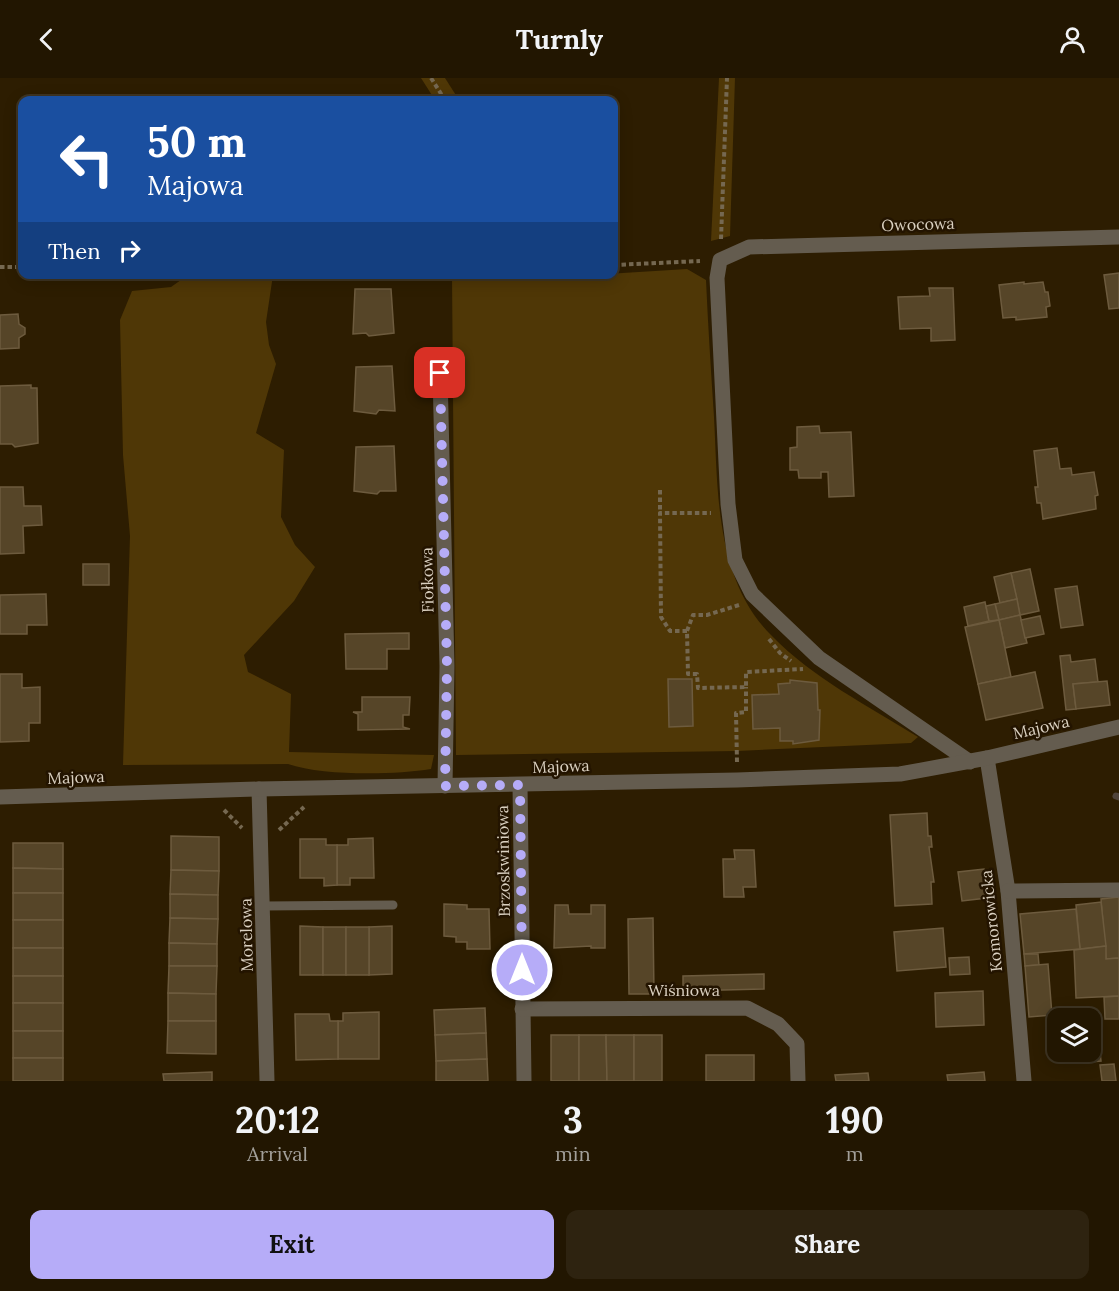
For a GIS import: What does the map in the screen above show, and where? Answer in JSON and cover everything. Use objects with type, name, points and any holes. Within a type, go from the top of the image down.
[{"type":"street","name":"Owocowa","points":[[720,260],[750,247],[1119,237]]},
{"type":"street","points":[[720,260],[717,278],[729,512],[735,560],[752,594],[774,618],[819,658],[970,762]]},
{"type":"street","name":"Fiołkowa","points":[[440,373],[447,666],[445,786]]},
{"type":"street","name":"Majowa","points":[[0,797],[259,789],[736,780],[900,774],[970,762],[1119,727]]},
{"type":"street","name":"Komorowicka","points":[[987,758],[1008,891],[1024,1081]]},
{"type":"street","name":"Brzoskwiniowa","points":[[520,785],[524,1081]]},
{"type":"street","name":"Morelowa","points":[[259,789],[267,1081]]},
{"type":"street","points":[[1008,891],[1119,890]]},
{"type":"street","name":"Wiśniowa","points":[[522,1009],[747,1008],[778,1024],[797,1044],[798,1081]]},
{"type":"lane","points":[[263,906],[393,905]]},
{"type":"path","points":[[431,78],[442,96]]},
{"type":"path","points":[[618,265],[720,260],[728,78]]},
{"type":"path","points":[[0,267],[18,267]]},
{"type":"path","points":[[660,490],[661,618],[670,631],[687,631]]},
{"type":"path","points":[[660,513],[729,512]]},
{"type":"path","points":[[742,604],[707,615],[693,615],[687,631],[688,674],[697,674],[698,688],[746,687]]},
{"type":"path","points":[[736,780],[736,714],[746,712],[746,672],[804,669]]},
{"type":"shaded area","points":[[421,78],[445,78],[456,96],[432,96]]},
{"type":"shaded area","points":[[719,78],[735,78],[730,236],[711,241]]},
{"type":"shaded area","points":[[687,269],[706,280],[719,504],[723,533],[739,589],[753,614],[788,651],[842,691],[918,737],[911,743],[737,751],[456,755],[452,279],[618,279],[618,273]]},
{"type":"shaded area","points":[[182,279],[272,279],[266,322],[269,345],[276,364],[256,433],[284,450],[281,517],[295,545],[315,567],[294,601],[244,655],[248,672],[291,694],[289,752],[434,755],[431,769],[359,773],[320,771],[288,764],[123,765],[130,536],[123,455],[120,320],[132,291],[171,287]]},
{"type":"building","points":[[1119,273],[1119,308],[1109,309],[1104,275]]},
{"type":"building","points":[[1024,282],[1024,284],[1043,282],[1045,292],[1048,292],[1050,306],[1046,307],[1047,317],[1016,320],[1016,317],[1003,318],[999,285]]},
{"type":"building","points":[[929,288],[953,288],[955,340],[931,341],[931,328],[900,329],[898,297],[930,296]]},
{"type":"building","points":[[355,289],[391,289],[394,333],[369,336],[366,333],[353,334]]},
{"type":"building","points":[[18,314],[19,324],[25,328],[25,334],[19,338],[19,348],[0,349],[0,315]]},
{"type":"building","points":[[392,366],[395,411],[379,410],[376,414],[354,411],[356,367]]},
{"type":"building","points":[[31,385],[31,388],[37,388],[38,443],[15,447],[12,444],[0,444],[0,386]]},
{"type":"building","points":[[819,426],[820,433],[851,432],[854,496],[829,497],[828,472],[821,472],[821,478],[799,478],[798,470],[790,470],[790,448],[797,447],[797,427]]},
{"type":"building","points":[[394,446],[396,491],[380,491],[377,494],[354,491],[356,447]]},
{"type":"building","points":[[1057,448],[1060,469],[1071,468],[1072,475],[1094,472],[1098,495],[1095,496],[1096,509],[1043,519],[1041,503],[1037,503],[1035,487],[1038,487],[1034,451]]},
{"type":"building","points":[[0,487],[23,487],[24,506],[41,506],[42,525],[23,526],[24,553],[0,554]]},
{"type":"building","points":[[83,564],[109,564],[109,585],[83,585]]},
{"type":"building","points":[[1030,569],[1039,611],[1020,615],[1011,573]]},
{"type":"building","points":[[1011,573],[1017,599],[1000,603],[994,577]]},
{"type":"building","points":[[1077,586],[1083,625],[1061,628],[1055,589]]},
{"type":"building","points":[[46,594],[47,625],[27,625],[27,634],[0,634],[0,595]]},
{"type":"building","points":[[1017,599],[1020,615],[999,620],[995,604]]},
{"type":"building","points":[[985,602],[989,621],[968,626],[964,607]]},
{"type":"building","points":[[995,604],[999,620],[989,621],[986,606]]},
{"type":"building","points":[[1020,615],[1027,643],[1005,648],[999,620]]},
{"type":"building","points":[[1040,616],[1044,634],[1025,638],[1021,620]]},
{"type":"building","points":[[999,620],[1011,677],[978,684],[965,627]]},
{"type":"building","points":[[409,633],[409,649],[387,649],[387,669],[346,669],[345,634]]},
{"type":"building","points":[[1070,655],[1071,662],[1095,659],[1098,682],[1073,684],[1076,709],[1066,710],[1060,656]]},
{"type":"building","points":[[1035,672],[1043,708],[986,720],[978,684]]},
{"type":"building","points":[[0,674],[22,674],[22,688],[40,687],[40,723],[29,723],[29,741],[0,742]]},
{"type":"building","points":[[668,679],[692,679],[693,726],[669,727]]},
{"type":"building","points":[[790,680],[817,683],[818,710],[820,710],[819,740],[793,744],[793,741],[780,741],[780,728],[753,729],[752,695],[779,694],[778,684],[790,683]]},
{"type":"building","points":[[1107,681],[1110,705],[1076,709],[1073,684]]},
{"type":"building","points":[[362,697],[410,697],[409,715],[403,715],[403,727],[410,729],[358,730],[358,714],[353,712],[362,712]]},
{"type":"building","points":[[927,813],[934,882],[931,882],[932,904],[895,906],[890,815]]},
{"type":"building","points":[[171,836],[219,837],[219,871],[171,870]]},
{"type":"building","points":[[373,838],[374,878],[350,878],[350,885],[337,885],[337,845],[348,845],[348,839]]},
{"type":"building","points":[[300,839],[326,839],[326,845],[337,845],[337,885],[324,886],[324,878],[300,878]]},
{"type":"building","points":[[13,843],[63,843],[63,869],[13,868]]},
{"type":"building","points":[[734,850],[754,850],[756,887],[743,887],[744,897],[724,897],[723,859],[735,859]]},
{"type":"building","points":[[13,868],[63,869],[63,893],[13,893]]},
{"type":"building","points":[[984,869],[987,898],[962,901],[958,872]]},
{"type":"building","points":[[171,870],[219,871],[218,895],[170,894]]},
{"type":"building","points":[[13,893],[63,893],[63,920],[13,920]]},
{"type":"building","points":[[170,894],[218,895],[218,919],[170,918]]},
{"type":"building","points":[[1119,897],[1119,958],[1106,959],[1101,899]]},
{"type":"building","points":[[1101,902],[1106,946],[1080,949],[1076,905]]},
{"type":"building","points":[[444,904],[467,905],[467,909],[489,909],[490,949],[467,949],[467,942],[456,942],[456,937],[444,936]]},
{"type":"building","points":[[555,905],[568,905],[569,914],[591,914],[591,905],[605,905],[605,948],[591,948],[591,946],[554,948]]},
{"type":"building","points":[[1076,909],[1080,949],[1024,954],[1020,914]]},
{"type":"building","points":[[170,918],[218,919],[217,944],[169,943]]},
{"type":"building","points":[[653,918],[654,994],[629,994],[628,919]]},
{"type":"building","points":[[13,920],[63,920],[63,948],[13,948]]},
{"type":"building","points":[[300,926],[323,927],[323,975],[300,975]]},
{"type":"building","points":[[392,926],[392,974],[369,975],[369,927]]},
{"type":"building","points":[[323,927],[346,927],[346,975],[323,975]]},
{"type":"building","points":[[346,927],[369,927],[369,975],[346,975]]},
{"type":"building","points":[[943,928],[946,967],[897,971],[894,932]]},
{"type":"building","points":[[169,943],[217,944],[217,966],[169,966]]},
{"type":"building","points":[[1106,946],[1106,959],[1119,958],[1119,996],[1076,998],[1074,950]]},
{"type":"building","points":[[13,948],[63,948],[63,976],[13,976]]},
{"type":"building","points":[[1024,954],[1038,954],[1039,965],[1025,966]]},
{"type":"building","points":[[969,957],[970,974],[950,975],[949,958]]},
{"type":"building","points":[[1048,964],[1051,1008],[1047,1008],[1047,1015],[1029,1017],[1025,966]]},
{"type":"building","points":[[169,966],[217,966],[216,994],[168,993]]},
{"type":"building","points":[[764,974],[764,989],[683,991],[683,976]]},
{"type":"building","points":[[13,976],[63,976],[63,1003],[13,1003]]},
{"type":"building","points":[[983,991],[984,1025],[936,1027],[935,993]]},
{"type":"building","points":[[168,993],[216,994],[216,1021],[168,1021]]},
{"type":"building","points":[[1119,996],[1119,1019],[1105,1019],[1104,997]]},
{"type":"building","points":[[13,1003],[63,1003],[63,1031],[13,1031]]},
{"type":"building","points":[[485,1008],[486,1033],[435,1035],[434,1010]]},
{"type":"building","points":[[379,1012],[379,1059],[338,1059],[338,1021],[343,1021],[343,1013]]},
{"type":"building","points":[[295,1014],[329,1014],[330,1021],[338,1021],[338,1059],[296,1060]]},
{"type":"building","points":[[168,1021],[216,1021],[216,1054],[167,1053]]},
{"type":"building","points":[[13,1031],[63,1031],[63,1058],[13,1058]]},
{"type":"building","points":[[486,1033],[487,1059],[436,1061],[435,1035]]},
{"type":"building","points":[[551,1035],[579,1035],[579,1081],[551,1081]]},
{"type":"building","points":[[579,1035],[606,1035],[607,1081],[579,1081]]},
{"type":"building","points":[[606,1035],[634,1035],[634,1081],[607,1081]]},
{"type":"building","points":[[634,1035],[662,1035],[662,1081],[634,1081]]},
{"type":"building","points":[[706,1055],[754,1055],[754,1081],[706,1081]]},
{"type":"building","points":[[13,1058],[63,1058],[63,1081],[13,1081]]},
{"type":"building","points":[[487,1059],[488,1081],[436,1081],[436,1061]]},
{"type":"building","points":[[1114,1064],[1116,1081],[1102,1081],[1100,1065]]},
{"type":"building","points":[[212,1072],[212,1081],[164,1081],[163,1074]]},
{"type":"building","points":[[984,1072],[985,1081],[948,1081],[947,1075]]},
{"type":"building","points":[[868,1073],[869,1081],[836,1081],[835,1075]]},
{"type":"route","points":[[440,373],[447,666],[445,786],[520,785],[522,970]]}]
